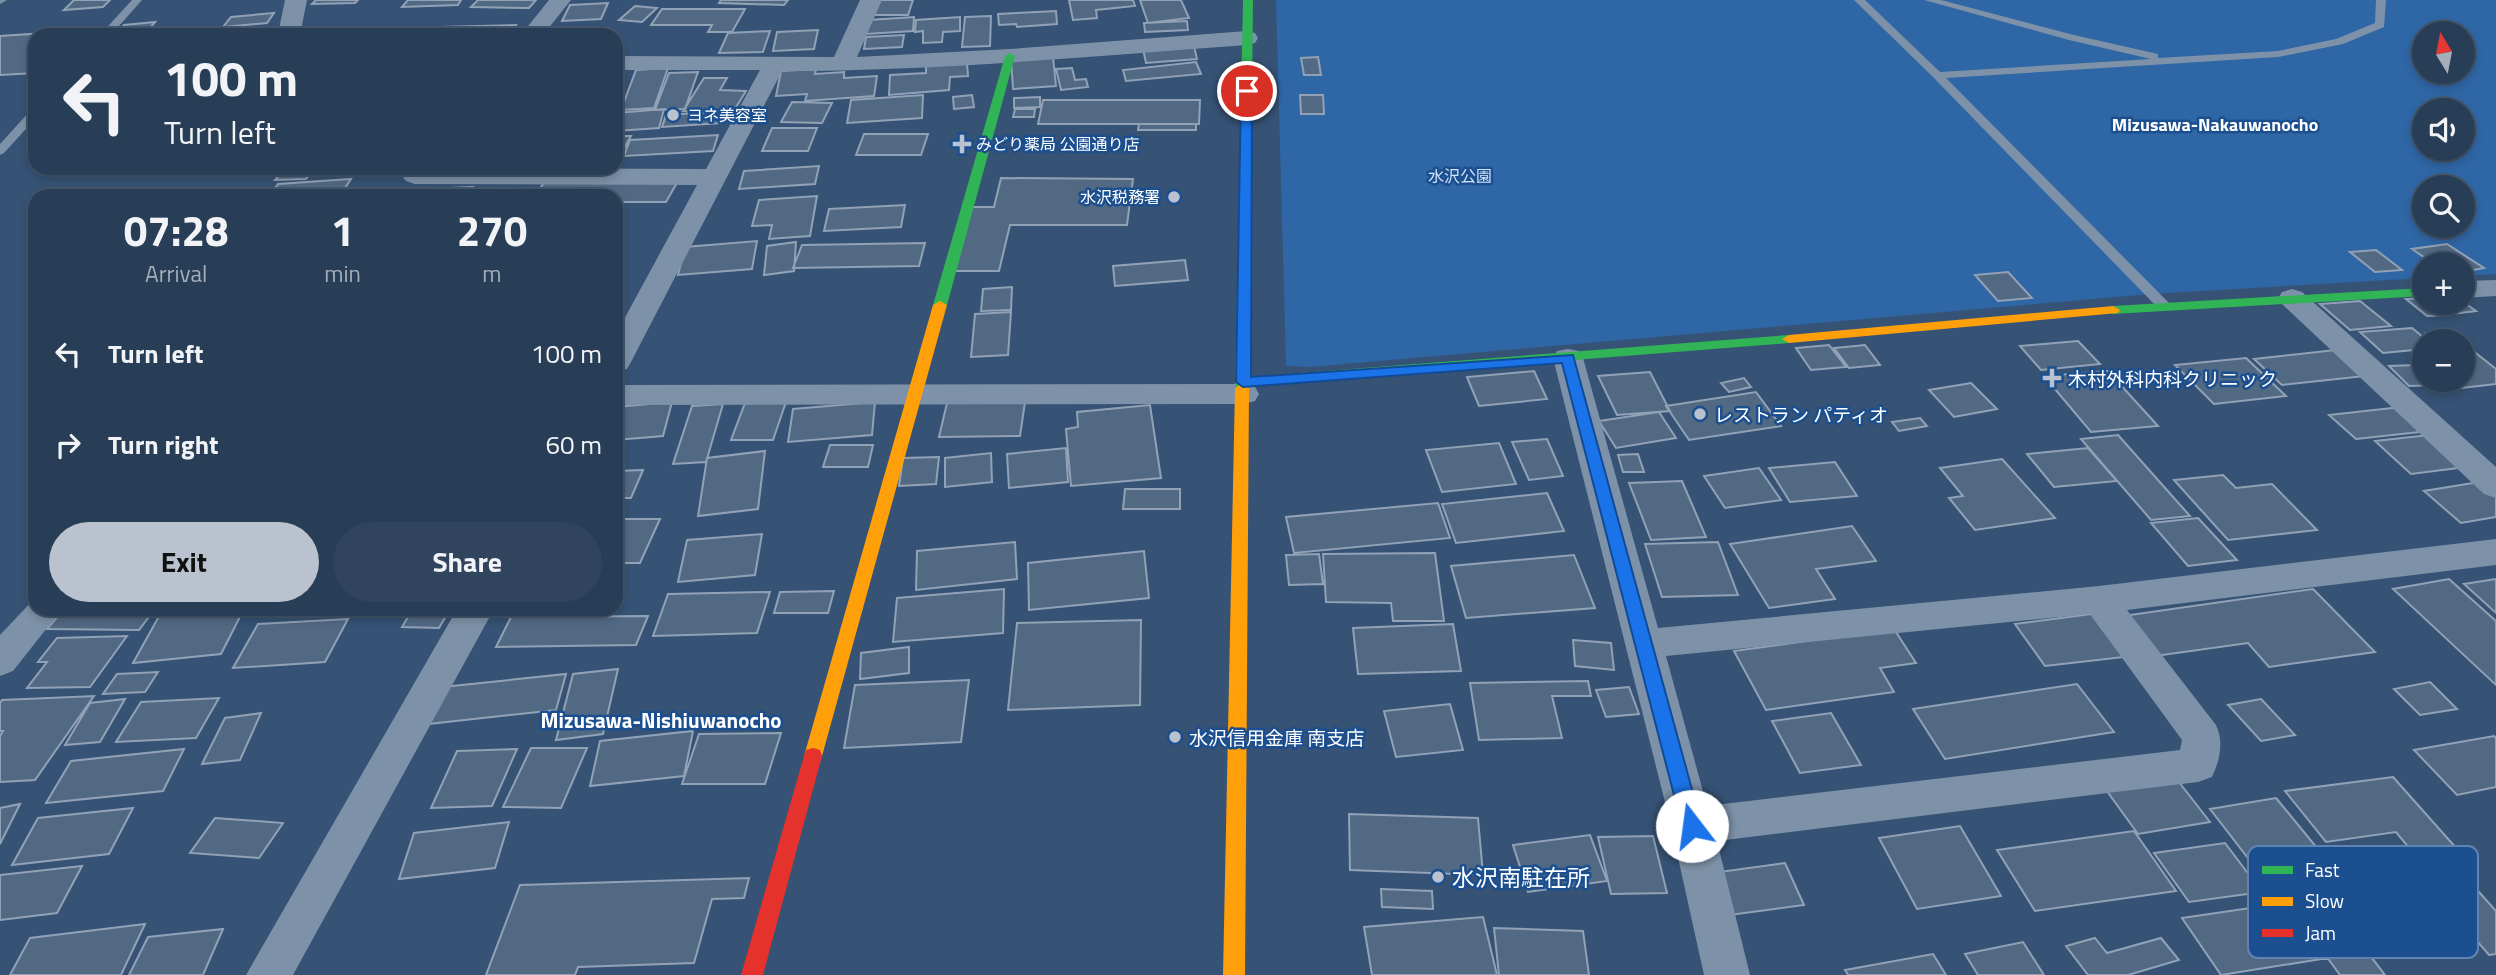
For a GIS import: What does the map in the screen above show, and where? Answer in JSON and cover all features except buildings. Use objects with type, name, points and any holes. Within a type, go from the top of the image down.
[{"type":"street","points":[[290,28],[296,0]]},
{"type":"street","points":[[538,28],[560,0]]},
{"type":"street","points":[[842,64],[871,0]]},
{"type":"street","points":[[1234,975],[1248,0]]},
{"type":"street","points":[[623,63],[842,64],[1247,38]]},
{"type":"street","points":[[752,975],[1010,55]]},
{"type":"street","points":[[623,349],[775,63]]},
{"type":"street","points":[[403,189],[415,175]]},
{"type":"street","points":[[595,175],[713,177]]},
{"type":"street","points":[[2475,289],[2496,288]]},
{"type":"street","points":[[623,395],[913,394],[1243,388],[2164,306],[2412,293]]},
{"type":"street","points":[[2292,298],[2496,486]]},
{"type":"street","points":[[1568,358],[1692,826],[1727,975]]},
{"type":"street","points":[[1645,644],[2099,600],[2496,552]]},
{"type":"street","points":[[1692,826],[2198,765],[2202,737],[2099,600]]},
{"type":"street","points":[[0,661],[38,616]]},
{"type":"street","points":[[269,975],[472,616]]},
{"type":"lane","points":[[111,28],[137,0]]},
{"type":"lane","points":[[1859,0],[1937,75],[2164,306]]},
{"type":"lane","points":[[1929,0],[2073,38],[2173,60]]},
{"type":"lane","points":[[1937,75],[2278,54],[2339,42],[2380,25],[2381,0]]},
{"type":"lane","points":[[0,151],[28,120]]},
{"type":"lane","points":[[0,132],[18,131]]},
{"type":"green space","name":"水沢公園","points":[[1276,0],[2496,0],[2496,274],[2475,275],[2475,252],[2412,252],[2412,279],[2151,294],[1310,367],[1286,366]]},
{"type":"traffic: fast","points":[[1242,388],[1248,0]]},
{"type":"traffic: fast","points":[[940,305],[1010,56]]},
{"type":"traffic: fast","points":[[2113,310],[2412,293]]},
{"type":"traffic: fast","points":[[1243,382],[1789,339]]},
{"type":"traffic: slow","points":[[813,756],[940,305]]},
{"type":"traffic: slow","points":[[1789,339],[2113,310]]},
{"type":"traffic: slow","points":[[1234,975],[1242,388]]},
{"type":"traffic: jam","points":[[752,975],[813,756]]},
{"type":"place","name":"ヨネ美容室","points":[[673,115]]},
{"type":"place","name":"みどり薬局 公園通り店","points":[[962,144]]},
{"type":"place","name":"水沢税務署","points":[[1174,197]]},
{"type":"place","name":"木村外科内科クリニック","points":[[2052,378]]},
{"type":"place","name":"レストラン パティオ","points":[[1700,414]]},
{"type":"place","name":"水沢信用金庫 南支店","points":[[1175,737]]},
{"type":"place","name":"水沢南駐在所","points":[[1438,877]]},
{"type":"district","name":"Mizusawa-Nakauwanocho","points":[[2215,124]]},
{"type":"district","name":"Mizusawa-Nishiuwanocho","points":[[661,720]]},
{"type":"route","points":[[1247,91],[1243,382],[1568,358],[1692,826]]}]
